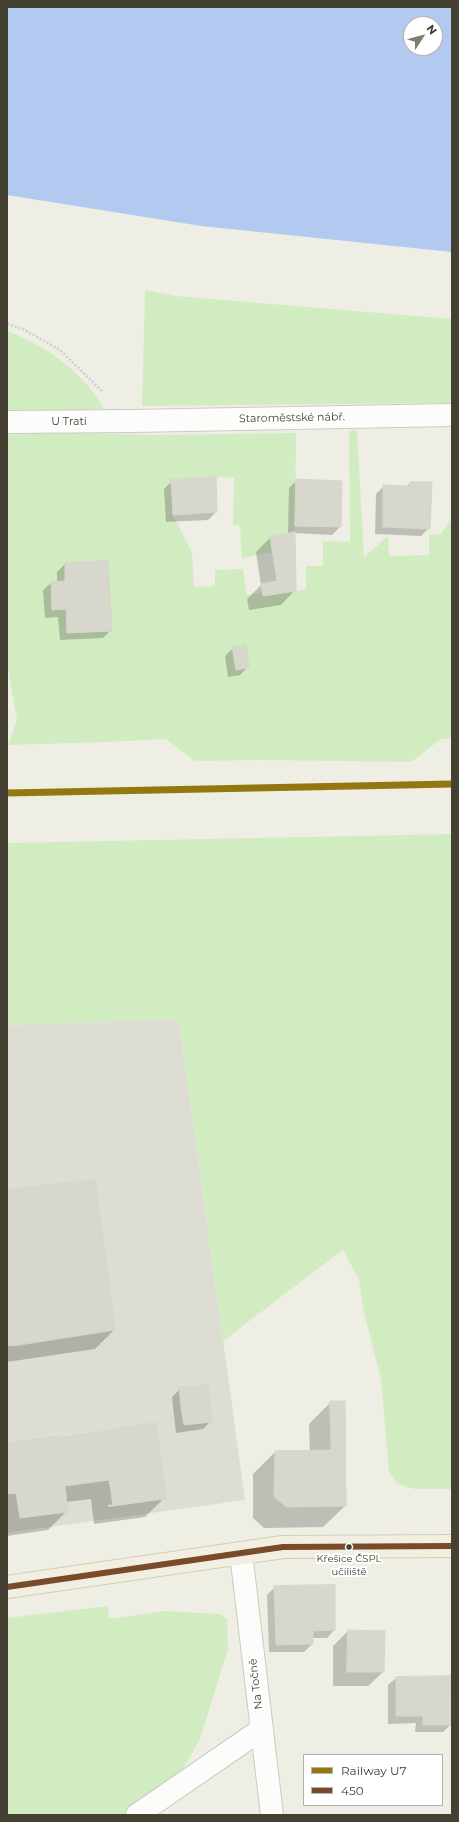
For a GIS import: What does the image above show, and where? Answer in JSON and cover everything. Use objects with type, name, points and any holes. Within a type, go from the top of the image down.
[{"type":"main road","points":[[7,1586],[283,1547],[452,1546]]},
{"type":"street","name":"Staroměstské nábř.","points":[[132,421],[452,416]]},
{"type":"street","name":"U Trati","points":[[7,422],[132,421]]},
{"type":"street","name":"Na Točně","points":[[241,1553],[272,1815]]},
{"type":"street","points":[[137,1815],[262,1729]]},
{"type":"path","points":[[7,324],[24,329],[60,350],[132,421]]},
{"type":"shaded area","points":[[179,1019],[245,1500],[7,1533],[7,1025]]},
{"type":"green space","points":[[145,290],[176,296],[452,319],[452,403],[142,406]]},
{"type":"green space","points":[[7,331],[36,344],[63,362],[86,384],[104,409],[7,416]]},
{"type":"green space","points":[[357,430],[364,557],[388,536],[389,556],[429,555],[429,535],[441,534],[452,517],[452,739],[441,739],[411,762],[263,760],[195,761],[166,739],[8,745],[17,720],[7,663],[7,435],[41,432],[153,435],[296,433],[295,532],[270,537],[273,552],[242,558],[240,526],[233,525],[234,478],[216,477],[172,480],[173,515],[192,553],[194,587],[215,586],[215,570],[243,569],[247,595],[263,592],[264,596],[306,589],[306,566],[323,566],[323,541],[350,542],[349,431]]},
{"type":"green space","points":[[452,834],[452,1489],[415,1489],[397,1484],[389,1472],[381,1380],[363,1308],[359,1280],[343,1250],[223,1341],[179,1019],[7,1025],[7,843]]},
{"type":"green space","points":[[108,1606],[109,1619],[165,1611],[220,1614],[227,1619],[228,1649],[200,1739],[181,1772],[127,1815],[7,1815],[7,1618]]},
{"type":"water","points":[[7,7],[452,7],[452,252],[201,226],[7,195]]},
{"type":"building","points":[[216,477],[217,512],[173,515],[171,480]]},
{"type":"building","points":[[296,479],[342,481],[341,527],[295,526]]},
{"type":"building","points":[[410,482],[432,482],[430,529],[383,527],[383,485],[409,486]]},
{"type":"building","points":[[295,532],[296,591],[263,596],[261,584],[277,581],[270,537]]},
{"type":"building","points":[[108,561],[112,631],[67,633],[66,609],[52,610],[51,582],[65,581],[65,563]]},
{"type":"building","points":[[246,645],[249,668],[236,670],[232,647]]},
{"type":"building","points":[[95,1180],[115,1330],[19,1345],[7,1252],[7,1190]]},
{"type":"building","points":[[7,1252],[19,1345],[7,1346]]},
{"type":"building","points":[[208,1385],[210,1404],[181,1407],[179,1388]]},
{"type":"building","points":[[330,1401],[345,1401],[346,1506],[286,1507],[274,1496],[275,1451],[331,1450]]},
{"type":"building","points":[[210,1404],[212,1422],[184,1425],[181,1407]]},
{"type":"building","points":[[156,1423],[166,1499],[113,1505],[109,1480],[65,1486],[68,1512],[20,1518],[16,1493],[7,1494],[7,1446],[9,1446],[9,1443],[60,1436],[60,1438]]},
{"type":"building","points":[[335,1585],[335,1630],[313,1631],[313,1644],[276,1645],[274,1586]]},
{"type":"building","points":[[348,1630],[385,1631],[384,1672],[347,1672]]},
{"type":"building","points":[[451,1676],[452,1725],[423,1725],[423,1716],[396,1716],[396,1677]]},
{"type":"rail line","name":"U7","points":[[7,793],[452,784]]},
{"type":"transit line","name":"450","points":[[7,1587],[283,1547],[452,1546]]},
{"type":"place","name":"Křešice ČSPL učiliště","points":[[349,1547]]}]
